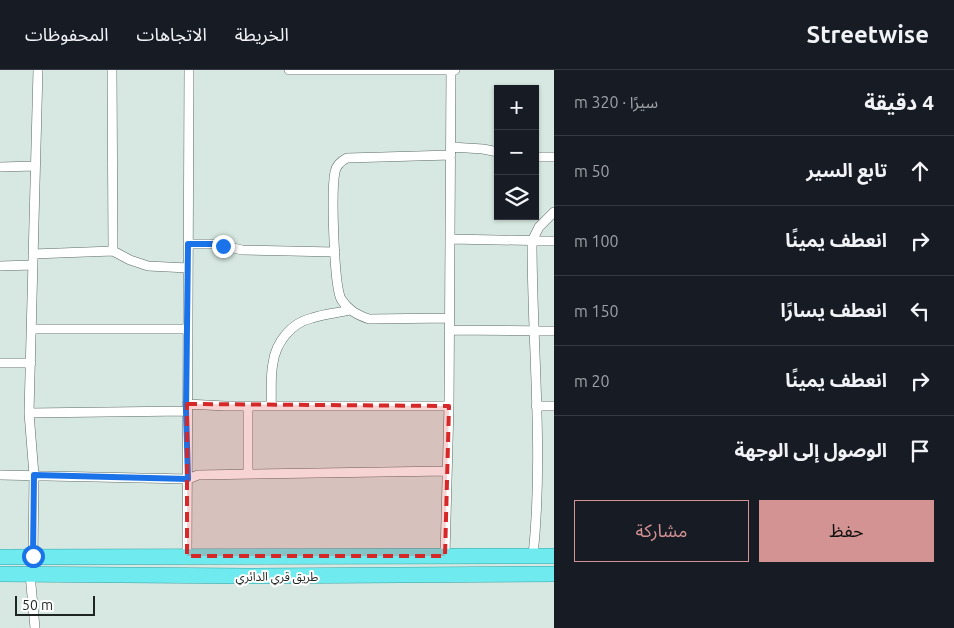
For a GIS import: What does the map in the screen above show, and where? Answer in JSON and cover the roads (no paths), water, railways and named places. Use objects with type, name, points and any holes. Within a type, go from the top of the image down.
[{"type":"highway","points":[[248,556],[248,576]]},
{"type":"highway","name":"طريق قري الدائري","points":[[0,557],[554,556]]},
{"type":"highway","name":"طريق قري الدائري","points":[[0,574],[248,576],[554,574]]},
{"type":"street","points":[[33,556],[34,475],[30,413],[38,70]]},
{"type":"street","points":[[112,70],[113,251]]},
{"type":"street","points":[[187,556],[189,70]]},
{"type":"street","points":[[289,70],[453,70],[449,406],[445,556]]},
{"type":"street","points":[[449,318],[369,319],[359,316],[350,310],[338,291],[335,252],[335,172],[343,160],[351,157],[488,149],[494,151]]},
{"type":"street","points":[[539,157],[554,157]]},
{"type":"street","points":[[0,167],[35,166]]},
{"type":"street","points":[[533,556],[536,525],[536,406],[532,240],[539,227],[554,212]]},
{"type":"street","points":[[450,239],[554,241]]},
{"type":"street","points":[[188,244],[217,244],[242,250],[335,252]]},
{"type":"street","points":[[33,254],[113,251],[130,260],[148,266],[188,268]]},
{"type":"street","points":[[0,266],[33,265]]},
{"type":"street","points":[[271,406],[273,363],[278,346],[287,332],[297,324],[310,318],[350,310]]},
{"type":"street","points":[[32,329],[188,329]]},
{"type":"street","points":[[449,330],[554,331]]},
{"type":"street","points":[[0,363],[31,363]]},
{"type":"street","points":[[248,406],[248,474]]},
{"type":"street","points":[[30,413],[187,407],[449,406]]},
{"type":"street","points":[[536,406],[554,406]]},
{"type":"street","points":[[0,475],[188,479],[198,475],[447,471]]},
{"type":"street","points":[[30,574],[35,628]]}]
